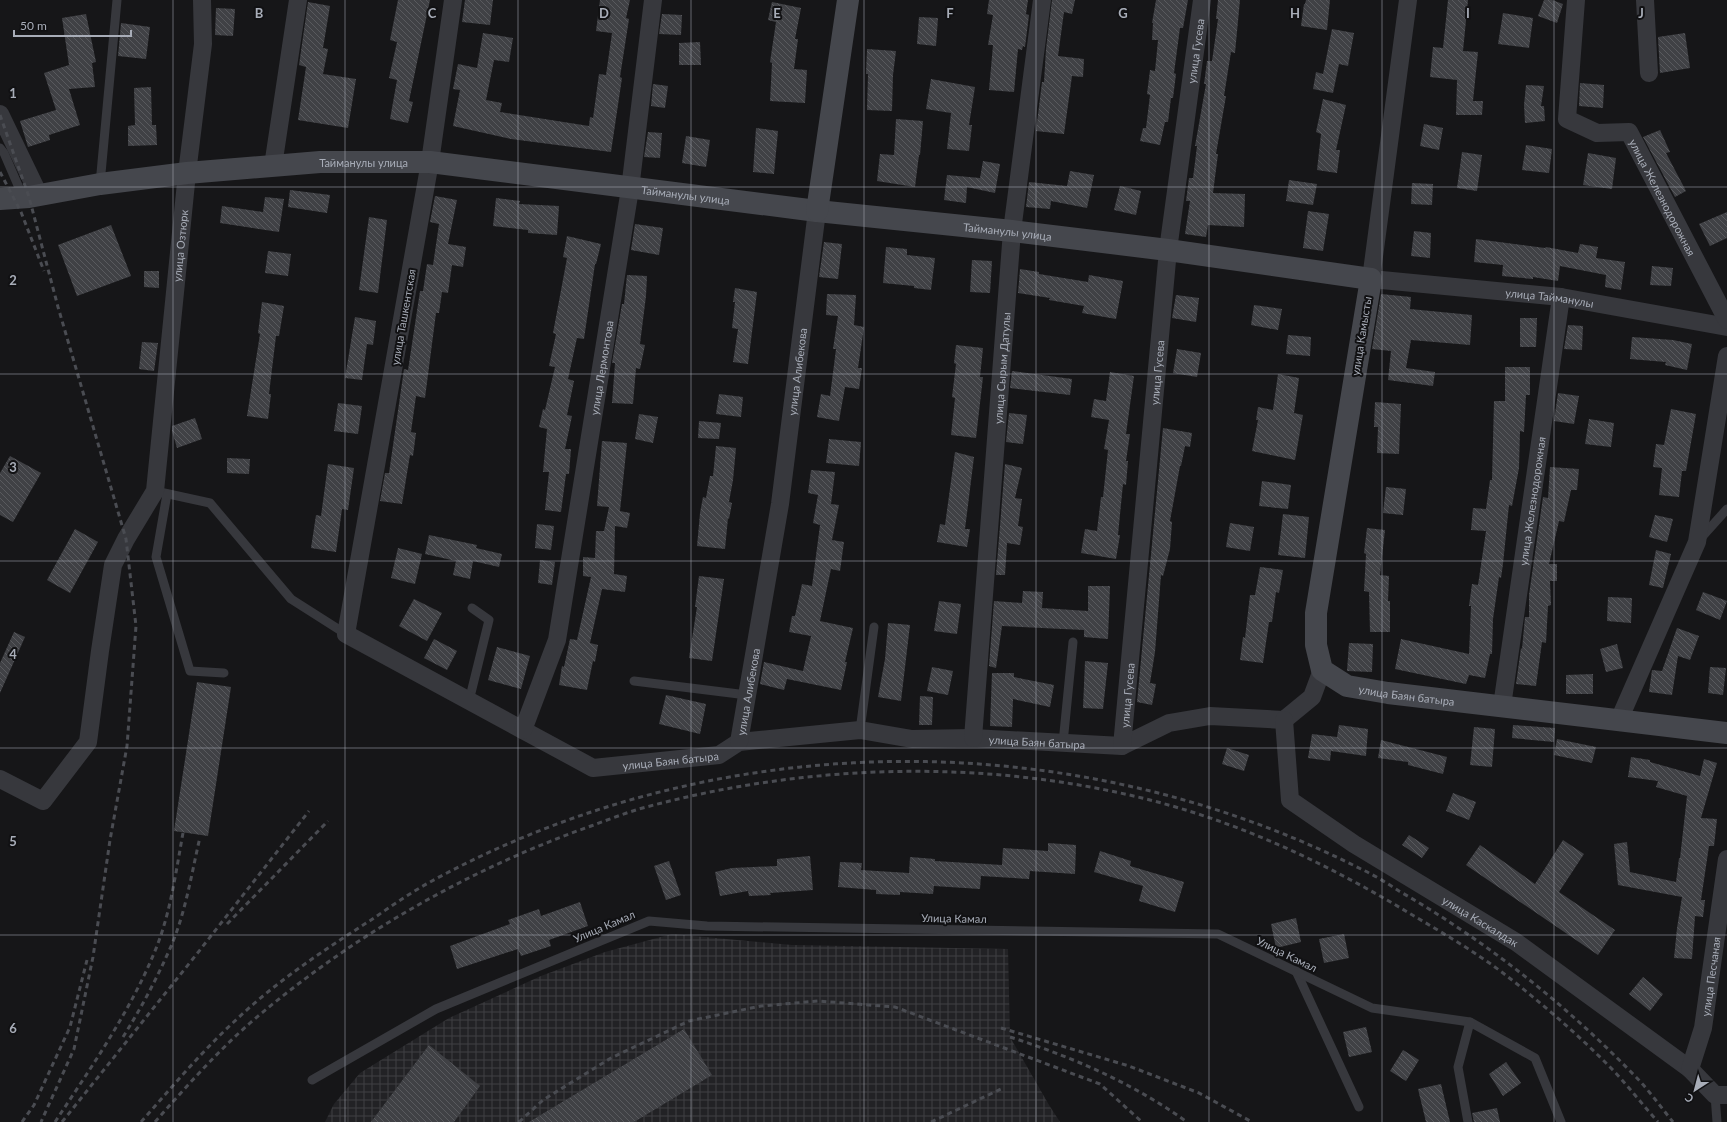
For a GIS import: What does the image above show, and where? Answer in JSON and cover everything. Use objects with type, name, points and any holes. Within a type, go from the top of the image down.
[{"type":"street","name":"улица Озтюрк","points":[[161,492],[187,173],[203,44],[202,0]]},
{"type":"street","points":[[273,166],[298,0]]},
{"type":"street","name":"улица Ташкентская","points":[[346,634],[430,162],[453,0]]},
{"type":"street","name":"улица Лермонтова","points":[[523,730],[557,640],[630,189],[653,0]]},
{"type":"street","name":"улица Алибекова","points":[[740,742],[780,504],[816,211],[848,0]]},
{"type":"street","name":"улица Сырым Датулы","points":[[973,738],[1012,231],[1042,0]]},
{"type":"street","name":"улица Гусева","points":[[1122,746],[1168,250],[1202,0]]},
{"type":"street","name":"улица Камысты","points":[[1322,670],[1316,645],[1316,613],[1371,279],[1408,0]]},
{"type":"street","name":"улица Железнодорожная","points":[[1576,0],[1567,119],[1597,133],[1629,132],[1727,320]]},
{"type":"street","points":[[1645,0],[1649,73]]},
{"type":"street","points":[[0,114],[31,196]]},
{"type":"street","name":"Тайманулы улица","points":[[0,198],[31,196],[100,184],[187,173],[320,162],[430,162],[630,189],[816,211],[1012,231],[1168,250],[1371,279]]},
{"type":"street","name":"улица Тайманулы","points":[[1371,279],[1561,297],[1727,327]]},
{"type":"street","name":"улица Железнодорожная","points":[[1502,706],[1561,297]]},
{"type":"street","points":[[1618,720],[1697,542],[1727,356]]},
{"type":"street","points":[[0,779],[43,801],[88,742],[113,565],[126,539],[161,492]]},
{"type":"street","name":"улица Баян батыра","points":[[346,634],[593,768],[719,755],[740,742],[860,730],[912,739],[973,738],[1122,746],[1170,723],[1210,716],[1284,720]]},
{"type":"street","points":[[1284,720],[1312,697],[1322,670]]},
{"type":"street","name":"улица Баян батыра","points":[[1322,670],[1347,686],[1727,733]]},
{"type":"street","name":"улица Каскалдак","points":[[1284,720],[1290,800],[1354,844],[1516,942],[1690,1069],[1721,1095]]},
{"type":"street","name":"улица Песчаная","points":[[1690,1069],[1703,1028],[1727,859]]},
{"type":"lane","points":[[100,184],[117,0]]},
{"type":"lane","points":[[0,148],[31,196]]},
{"type":"lane","points":[[224,673],[190,671],[156,557],[161,492],[210,503],[291,599],[346,634]]},
{"type":"lane","points":[[1697,542],[1727,509]]},
{"type":"lane","points":[[470,701],[489,620],[472,608]]},
{"type":"lane","points":[[860,730],[874,626]]},
{"type":"lane","points":[[1063,743],[1073,642]]},
{"type":"lane","points":[[634,681],[747,696]]},
{"type":"lane","name":"Улица Камал","points":[[312,1080],[436,1009],[649,921],[707,926],[1218,934],[1372,1008],[1470,1022],[1535,1058],[1561,1122]]},
{"type":"lane","points":[[1296,971],[1359,1107]]},
{"type":"lane","points":[[1468,1122],[1458,1067],[1470,1022]]},
{"type":"lane","points":[[1717,1122],[1721,1095]]},
{"type":"shaded area","points":[[672,934],[792,945],[1008,949],[1010,1037],[1060,1122],[325,1122],[334,1104],[360,1073],[449,1018],[541,976],[605,952]]},
{"type":"building","points":[[398,0],[430,0],[409,101],[413,102],[408,123],[390,119],[397,80],[389,78],[397,42],[390,40]]},
{"type":"building","points":[[465,0],[493,0],[490,25],[462,22]]},
{"type":"building","points":[[600,0],[630,0],[626,18],[629,19],[620,77],[622,78],[611,152],[511,139],[453,126],[460,90],[453,89],[458,64],[477,68],[483,33],[513,38],[509,62],[494,60],[486,100],[502,103],[500,112],[589,126],[590,117],[593,118],[599,74],[606,75],[612,33],[596,31]]},
{"type":"building","points":[[989,0],[1028,0],[1026,14],[1029,15],[1025,47],[1023,46],[1022,50],[1018,49],[1014,92],[989,90],[993,45],[988,45],[993,15],[987,14]]},
{"type":"building","points":[[1052,0],[1075,0],[1072,14],[1064,12],[1058,56],[1084,59],[1083,77],[1072,76],[1064,134],[1036,131],[1042,82],[1044,82],[1046,49]]},
{"type":"building","points":[[1156,0],[1188,0],[1183,28],[1180,28],[1174,73],[1176,74],[1173,98],[1171,98],[1168,122],[1165,122],[1160,145],[1140,141],[1143,128],[1146,128],[1150,95],[1147,94],[1150,70],[1155,71],[1158,40],[1152,40],[1152,23]]},
{"type":"building","points":[[1218,0],[1240,0],[1235,53],[1231,52],[1224,96],[1226,96],[1216,154],[1218,154],[1213,193],[1245,194],[1244,227],[1208,225],[1206,237],[1185,234],[1190,201],[1186,201],[1189,178],[1193,178],[1197,146],[1195,146],[1206,84],[1204,84],[1207,61],[1212,61],[1218,19],[1216,19]]},
{"type":"building","points":[[1306,0],[1330,0],[1327,30],[1301,26],[1304,4]]},
{"type":"building","points":[[1448,0],[1468,0],[1463,51],[1478,52],[1473,101],[1483,101],[1482,115],[1456,115],[1457,80],[1430,77],[1433,47],[1443,48]]},
{"type":"building","points":[[1544,0],[1552,0],[1563,4],[1557,23],[1538,16]]},
{"type":"building","points":[[308,2],[330,6],[323,48],[328,49],[323,74],[356,79],[348,128],[298,120],[306,67],[299,65]]},
{"type":"building","points":[[772,2],[801,8],[795,39],[798,39],[794,69],[807,70],[805,103],[770,101],[772,63],[770,62],[776,22],[768,20]]},
{"type":"building","points":[[216,8],[235,9],[233,36],[215,35]]},
{"type":"building","points":[[1503,13],[1533,18],[1529,48],[1498,44]]},
{"type":"building","points":[[86,14],[96,62],[92,63],[95,87],[69,89],[80,125],[49,135],[50,140],[28,147],[20,121],[56,110],[44,73],[69,65],[62,18]]},
{"type":"building","points":[[662,14],[682,15],[681,35],[659,34]]},
{"type":"building","points":[[919,17],[938,18],[936,46],[917,44]]},
{"type":"building","points":[[121,23],[150,27],[146,59],[118,56]]},
{"type":"building","points":[[1332,29],[1354,33],[1348,66],[1339,64],[1333,93],[1313,89],[1316,72],[1323,74]]},
{"type":"building","points":[[1685,33],[1690,68],[1660,73],[1658,37]]},
{"type":"building","points":[[700,42],[701,65],[679,65],[679,43]]},
{"type":"building","points":[[867,49],[896,51],[893,75],[892,111],[867,110]]},
{"type":"building","points":[[931,79],[975,87],[969,125],[972,125],[969,151],[947,149],[951,113],[926,109]]},
{"type":"building","points":[[1580,83],[1604,85],[1603,108],[1579,106]]},
{"type":"building","points":[[653,84],[668,86],[665,108],[651,106]]},
{"type":"building","points":[[1526,85],[1544,86],[1541,106],[1544,106],[1545,121],[1525,123],[1524,105]]},
{"type":"building","points":[[151,87],[152,125],[156,125],[157,145],[128,146],[128,126],[135,125],[134,88]]},
{"type":"building","points":[[1323,99],[1346,105],[1336,150],[1340,150],[1337,173],[1317,170],[1321,134],[1316,132]]},
{"type":"building","points":[[896,119],[923,121],[915,187],[877,181],[880,154],[894,155]]},
{"type":"building","points":[[1424,124],[1443,128],[1439,150],[1420,146]]},
{"type":"building","points":[[756,128],[778,131],[774,174],[753,172]]},
{"type":"building","points":[[1660,130],[1670,152],[1666,153],[1686,191],[1675,197],[1643,137]]},
{"type":"building","points":[[648,132],[662,133],[660,158],[644,157]]},
{"type":"building","points":[[686,136],[710,140],[706,167],[682,163]]},
{"type":"building","points":[[1526,145],[1552,149],[1549,173],[1522,170]]},
{"type":"building","points":[[1462,152],[1482,155],[1477,191],[1457,188]]},
{"type":"building","points":[[1588,153],[1616,158],[1612,189],[1583,185]]},
{"type":"building","points":[[983,161],[1000,164],[995,193],[967,187],[966,203],[944,200],[947,175],[980,178]]},
{"type":"building","points":[[1070,171],[1094,175],[1087,208],[1051,201],[1050,209],[1026,207],[1029,182],[1067,186]]},
{"type":"building","points":[[1289,180],[1317,184],[1313,205],[1286,201]]},
{"type":"building","points":[[1412,183],[1433,184],[1432,205],[1411,204]]},
{"type":"building","points":[[1120,186],[1141,191],[1136,215],[1114,210]]},
{"type":"building","points":[[290,190],[330,195],[327,213],[288,207]]},
{"type":"building","points":[[435,196],[457,200],[448,244],[466,247],[463,267],[452,265],[448,293],[442,292],[439,313],[436,313],[425,398],[416,396],[411,432],[416,433],[413,456],[410,455],[402,504],[380,501],[385,473],[389,473],[404,369],[408,370],[420,291],[423,291],[427,264],[433,265],[439,224],[430,222]]},
{"type":"building","points":[[265,197],[284,199],[279,232],[220,223],[222,206],[263,212]]},
{"type":"building","points":[[496,198],[520,201],[519,204],[559,206],[557,235],[528,233],[528,230],[493,226]]},
{"type":"building","points":[[1308,211],[1329,214],[1323,251],[1303,248]]},
{"type":"building","points":[[1727,212],[1727,238],[1710,246],[1699,224]]},
{"type":"building","points":[[369,217],[387,220],[378,293],[359,290]]},
{"type":"building","points":[[635,224],[663,228],[659,255],[631,250]]},
{"type":"building","points":[[111,225],[131,276],[77,296],[58,245]]},
{"type":"building","points":[[1414,231],[1431,233],[1430,258],[1411,256]]},
{"type":"building","points":[[567,236],[601,244],[595,264],[584,339],[577,338],[568,379],[574,381],[567,415],[572,416],[565,449],[571,449],[569,474],[566,474],[561,512],[545,510],[549,472],[543,472],[547,429],[539,427],[543,409],[545,410],[555,367],[549,366],[556,334],[553,333],[567,258],[563,257]]},
{"type":"building","points":[[1476,239],[1546,247],[1578,253],[1580,244],[1598,247],[1596,258],[1625,262],[1621,290],[1605,287],[1606,275],[1560,266],[1558,281],[1533,277],[1533,279],[1502,276],[1503,265],[1474,262]]},
{"type":"building","points":[[824,242],[842,244],[838,279],[819,277]]},
{"type":"building","points":[[886,247],[907,249],[907,255],[935,258],[931,290],[914,288],[914,286],[883,283]]},
{"type":"building","points":[[268,251],[291,254],[288,276],[265,273]]},
{"type":"building","points":[[972,260],[992,261],[990,293],[970,292]]},
{"type":"building","points":[[1652,266],[1673,268],[1671,286],[1650,285]]},
{"type":"building","points":[[1020,269],[1039,272],[1039,274],[1088,282],[1089,275],[1123,281],[1116,319],[1082,313],[1084,306],[1049,300],[1050,298],[1018,293]]},
{"type":"building","points":[[144,271],[159,271],[159,288],[144,287]]},
{"type":"building","points":[[627,275],[647,276],[640,344],[645,345],[640,369],[636,368],[633,404],[612,403],[615,363],[612,363],[622,304],[624,304]]},
{"type":"building","points":[[735,288],[757,292],[748,364],[733,362],[738,329],[732,328]]},
{"type":"building","points":[[827,294],[856,295],[854,325],[864,327],[858,368],[862,368],[859,389],[845,387],[839,421],[817,417],[821,394],[830,396],[836,349],[833,349],[838,316],[826,315]]},
{"type":"building","points":[[1381,294],[1411,297],[1410,309],[1472,315],[1470,345],[1411,340],[1406,368],[1435,372],[1433,386],[1388,380],[1391,351],[1372,349]]},
{"type":"building","points":[[1176,295],[1199,298],[1196,322],[1172,318]]},
{"type":"building","points":[[262,302],[284,306],[279,336],[276,336],[269,394],[271,394],[268,419],[247,416],[260,334],[258,333]]},
{"type":"building","points":[[1254,305],[1282,309],[1278,330],[1251,325]]},
{"type":"building","points":[[355,317],[376,321],[373,345],[367,344],[362,380],[345,378]]},
{"type":"building","points":[[1520,318],[1537,318],[1536,347],[1520,347]]},
{"type":"building","points":[[1568,325],[1583,326],[1582,350],[1564,349]]},
{"type":"building","points":[[1288,335],[1311,337],[1310,356],[1286,354]]},
{"type":"building","points":[[1632,337],[1673,340],[1692,344],[1687,370],[1665,365],[1666,362],[1630,359]]},
{"type":"building","points":[[142,342],[158,343],[154,371],[139,369]]},
{"type":"building","points":[[956,345],[983,348],[980,377],[983,377],[976,438],[951,435],[955,398],[952,397],[956,364],[954,363]]},
{"type":"building","points":[[1177,349],[1201,353],[1197,377],[1173,373]]},
{"type":"building","points":[[1505,367],[1530,367],[1530,395],[1526,395],[1524,432],[1520,431],[1519,468],[1512,506],[1509,505],[1503,564],[1501,578],[1499,577],[1493,619],[1492,654],[1490,654],[1485,678],[1469,675],[1466,684],[1395,669],[1401,639],[1469,654],[1471,606],[1469,606],[1472,584],[1478,585],[1486,531],[1471,530],[1473,508],[1486,509],[1490,480],[1492,480],[1494,401],[1505,401]]},
{"type":"building","points":[[1012,371],[1072,379],[1070,395],[1010,388]]},
{"type":"building","points":[[1110,372],[1134,376],[1126,434],[1130,434],[1126,461],[1128,461],[1126,485],[1123,484],[1118,535],[1120,535],[1116,559],[1081,553],[1085,529],[1097,531],[1101,497],[1103,497],[1108,450],[1104,449],[1109,420],[1091,417],[1094,399],[1106,401]]},
{"type":"building","points":[[1278,374],[1299,378],[1294,413],[1303,415],[1295,460],[1252,451],[1258,420],[1256,420],[1258,407],[1273,410]]},
{"type":"building","points":[[1558,393],[1579,396],[1574,424],[1554,421]]},
{"type":"building","points":[[719,394],[743,397],[741,417],[716,414]]},
{"type":"building","points":[[1375,402],[1401,404],[1399,454],[1377,453],[1378,427],[1374,427]]},
{"type":"building","points":[[338,403],[362,406],[358,434],[334,431]]},
{"type":"building","points":[[1671,409],[1696,414],[1686,471],[1682,471],[1679,497],[1659,495],[1662,468],[1653,467],[1656,444],[1664,445]]},
{"type":"building","points":[[1009,413],[1027,415],[1023,444],[1006,442]]},
{"type":"building","points":[[639,414],[658,417],[653,443],[635,439]]},
{"type":"building","points":[[195,418],[202,439],[177,448],[172,426]]},
{"type":"building","points":[[1589,419],[1614,423],[1611,447],[1585,444]]},
{"type":"building","points":[[699,421],[721,423],[719,439],[698,438]]},
{"type":"building","points":[[1163,428],[1192,433],[1190,447],[1185,446],[1180,466],[1170,521],[1172,522],[1170,549],[1163,576],[1161,575],[1155,652],[1150,683],[1156,684],[1152,705],[1137,702]]},
{"type":"building","points":[[829,439],[861,442],[859,466],[826,463]]},
{"type":"building","points":[[602,441],[627,443],[620,511],[630,513],[627,528],[615,526],[614,574],[627,576],[625,592],[602,589],[590,643],[598,645],[587,690],[559,685],[562,666],[564,667],[570,639],[577,640],[591,577],[583,576],[583,557],[595,558],[596,531],[604,531],[609,507],[597,506]]},
{"type":"building","points":[[716,446],[736,448],[729,502],[732,503],[729,519],[728,518],[725,549],[697,546],[703,497],[706,498],[710,476],[713,476]]},
{"type":"building","points":[[955,452],[974,457],[965,529],[970,529],[967,547],[937,542],[940,524],[945,525]]},
{"type":"building","points":[[10,456],[41,473],[13,522],[0,515],[0,473]]},
{"type":"building","points":[[227,458],[250,459],[249,474],[227,473]]},
{"type":"building","points":[[328,464],[354,468],[348,510],[342,509],[336,552],[311,548],[316,515],[321,516]]},
{"type":"building","points":[[1005,464],[1022,468],[1015,498],[1022,499],[1018,526],[1023,527],[1020,545],[1007,543],[1005,575],[996,575]]},
{"type":"building","points":[[1550,467],[1579,469],[1577,490],[1571,490],[1564,522],[1559,521],[1549,564],[1557,564],[1557,581],[1550,581],[1551,605],[1548,606],[1546,643],[1542,642],[1536,686],[1516,684],[1521,648],[1522,649],[1525,617],[1529,617],[1529,595],[1543,497],[1548,498]]},
{"type":"building","points":[[811,470],[835,472],[831,504],[839,505],[832,540],[844,542],[840,571],[831,569],[820,621],[853,628],[845,662],[847,662],[841,690],[787,679],[784,690],[760,684],[764,662],[803,671],[811,636],[789,632],[792,616],[795,616],[802,584],[812,586],[820,525],[813,523],[818,495],[808,493]]},
{"type":"building","points":[[1262,481],[1291,485],[1288,509],[1259,506]]},
{"type":"building","points":[[1386,487],[1406,489],[1403,515],[1383,513]]},
{"type":"building","points":[[1283,514],[1309,517],[1305,558],[1278,555]]},
{"type":"building","points":[[1655,515],[1673,519],[1667,542],[1649,537]]},
{"type":"building","points":[[1230,523],[1254,527],[1250,551],[1226,547]]},
{"type":"building","points":[[537,524],[554,526],[551,550],[535,548]]},
{"type":"building","points":[[1367,528],[1385,530],[1380,575],[1389,576],[1388,601],[1390,601],[1390,632],[1370,632],[1369,592],[1364,591],[1366,554],[1364,553]]},
{"type":"building","points":[[75,529],[98,542],[70,593],[47,580]]},
{"type":"building","points":[[429,535],[477,545],[476,548],[502,554],[499,567],[473,561],[470,579],[453,575],[456,561],[425,554]]},
{"type":"building","points":[[398,548],[422,554],[415,584],[391,578]]},
{"type":"building","points":[[1656,550],[1671,554],[1663,588],[1649,585]]},
{"type":"building","points":[[540,560],[555,562],[552,585],[538,583]]},
{"type":"building","points":[[1260,567],[1283,570],[1279,593],[1276,592],[1272,622],[1269,622],[1263,663],[1240,660],[1243,637],[1245,638],[1250,595],[1255,595]]},
{"type":"building","points":[[699,576],[724,579],[712,661],[689,658],[697,607],[695,607]]},
{"type":"building","points":[[1088,586],[1110,586],[1108,639],[1084,637],[1084,630],[1002,626],[996,668],[989,666],[994,601],[1022,603],[1023,591],[1043,592],[1042,608],[1088,611]]},
{"type":"building","points":[[1703,592],[1727,601],[1720,620],[1696,610]]},
{"type":"building","points":[[1608,597],[1632,598],[1631,623],[1607,621]]},
{"type":"building","points":[[414,599],[442,613],[427,641],[399,626]]},
{"type":"building","points":[[939,601],[961,604],[957,634],[934,631]]},
{"type":"building","points":[[888,623],[910,625],[901,701],[878,697],[885,659]]},
{"type":"building","points":[[1677,628],[1699,636],[1690,660],[1678,656],[1672,695],[1649,692],[1652,670],[1662,671]]},
{"type":"building","points":[[14,632],[25,637],[0,693],[0,663]]},
{"type":"building","points":[[434,639],[457,651],[447,670],[424,658]]},
{"type":"building","points":[[1349,643],[1373,644],[1372,672],[1347,671]]},
{"type":"building","points":[[1617,644],[1623,668],[1606,672],[1600,649]]},
{"type":"building","points":[[497,647],[530,656],[521,689],[488,680]]},
{"type":"building","points":[[1085,661],[1108,663],[1103,709],[1083,708]]},
{"type":"building","points":[[932,667],[953,671],[948,695],[927,691]]},
{"type":"building","points":[[1710,667],[1726,668],[1723,695],[1708,693]]},
{"type":"building","points":[[992,673],[1014,673],[1014,677],[1054,685],[1050,707],[1013,699],[1012,727],[990,726]]},
{"type":"building","points":[[1593,674],[1593,694],[1566,694],[1566,675]]},
{"type":"building","points":[[197,682],[231,687],[208,836],[174,831]]},
{"type":"building","points":[[666,695],[706,704],[700,734],[659,724]]},
{"type":"building","points":[[920,696],[933,697],[932,725],[919,725]]},
{"type":"building","points":[[1339,725],[1368,729],[1366,756],[1331,751],[1330,761],[1308,758],[1312,734],[1337,737]]},
{"type":"building","points":[[1513,725],[1555,728],[1554,742],[1512,738]]},
{"type":"building","points":[[1474,727],[1495,729],[1492,767],[1470,765]]},
{"type":"building","points":[[1557,739],[1596,747],[1592,763],[1554,755]]},
{"type":"building","points":[[1381,740],[1447,757],[1443,774],[1408,765],[1408,762],[1378,758]]},
{"type":"building","points":[[1227,748],[1249,755],[1244,771],[1222,764]]},
{"type":"building","points":[[1631,757],[1650,760],[1650,762],[1700,776],[1704,759],[1717,763],[1701,818],[1717,819],[1714,846],[1709,846],[1701,900],[1705,900],[1703,917],[1695,916],[1692,959],[1674,958],[1682,897],[1618,885],[1614,844],[1627,842],[1630,872],[1676,882],[1687,796],[1656,787],[1658,781],[1628,777]]},
{"type":"building","points":[[1453,793],[1476,802],[1469,820],[1446,811]]},
{"type":"building","points":[[1409,835],[1429,848],[1422,858],[1402,845]]},
{"type":"building","points":[[1563,840],[1584,854],[1559,892],[1615,930],[1598,955],[1466,865],[1480,845],[1535,884]]},
{"type":"building","points":[[1048,843],[1076,845],[1075,874],[1030,871],[1029,879],[981,876],[980,889],[934,886],[933,894],[900,892],[900,895],[876,894],[876,890],[838,887],[840,862],[862,863],[861,870],[909,873],[910,857],[935,859],[935,861],[1002,865],[1003,848],[1048,851]]},
{"type":"building","points":[[1100,851],[1131,861],[1130,866],[1184,882],[1175,912],[1139,901],[1143,886],[1094,872]]},
{"type":"building","points":[[810,856],[813,890],[749,896],[748,891],[720,896],[715,872],[732,868],[777,866],[777,859]]},
{"type":"building","points":[[669,861],[681,895],[666,900],[654,866]]},
{"type":"building","points":[[580,902],[588,926],[549,940],[551,946],[521,956],[518,949],[457,969],[450,946],[510,924],[508,920],[539,909],[541,916]]},
{"type":"building","points":[[1296,918],[1301,942],[1276,948],[1271,924]]},
{"type":"building","points":[[1344,934],[1349,958],[1324,963],[1319,939]]},
{"type":"building","points":[[1643,977],[1663,994],[1650,1011],[1629,994]]},
{"type":"building","points":[[1366,1027],[1372,1052],[1349,1057],[1343,1032]]},
{"type":"building","points":[[684,1029],[712,1075],[634,1122],[529,1122]]},
{"type":"building","points":[[429,1045],[480,1086],[454,1122],[371,1122]]},
{"type":"building","points":[[1403,1050],[1419,1060],[1406,1081],[1390,1071]]},
{"type":"building","points":[[1506,1062],[1521,1083],[1503,1096],[1489,1074]]},
{"type":"building","points":[[1441,1084],[1450,1122],[1426,1122],[1418,1089]]},
{"type":"building","points":[[1497,1108],[1500,1122],[1474,1122],[1472,1113]]},
{"type":"railway","points":[[0,115],[29,197],[58,307],[126,539],[136,626],[127,746],[110,840],[93,957],[74,1049],[41,1122]]},
{"type":"railway","points":[[0,172],[21,212],[44,271]]},
{"type":"railway","points":[[141,1122],[188,1069],[252,1005],[318,954],[430,882],[540,830],[656,793],[774,770],[894,762],[1014,767],[1133,787],[1249,821],[1361,869],[1385,882],[1463,931],[1493,952],[1552,998],[1607,1048],[1639,1080],[1673,1122]]},
{"type":"railway","points":[[155,1122],[225,1046],[288,992],[369,934],[455,885],[499,863],[627,813],[701,794],[763,783],[827,775],[890,772],[954,772],[1017,777],[1080,785],[1177,807],[1246,831],[1280,845],[1346,877],[1378,895],[1457,942],[1492,965],[1543,1006],[1595,1052],[1658,1122]]},
{"type":"railway","points":[[62,1122],[309,811]]},
{"type":"railway","points":[[227,924],[328,821]]},
{"type":"railway","points":[[55,1122],[110,1037],[136,992],[147,969],[157,946],[166,918],[173,890],[183,833]]},
{"type":"railway","points":[[123,1037],[153,985],[174,939],[187,896],[200,837]]},
{"type":"railway","points":[[22,1122],[34,1105],[70,1027],[87,960]]},
{"type":"railway","points":[[519,1122],[543,1100],[611,1058],[689,1021],[761,1006],[818,1001],[895,1007],[1100,1084],[1142,1122]]},
{"type":"railway","points":[[1001,1028],[1129,1066],[1199,1093],[1252,1122]]},
{"type":"railway","points":[[1010,1037],[1056,1053],[1102,1072],[1145,1095],[1187,1122]]},
{"type":"railway","points":[[931,1122],[1001,1089]]}]
